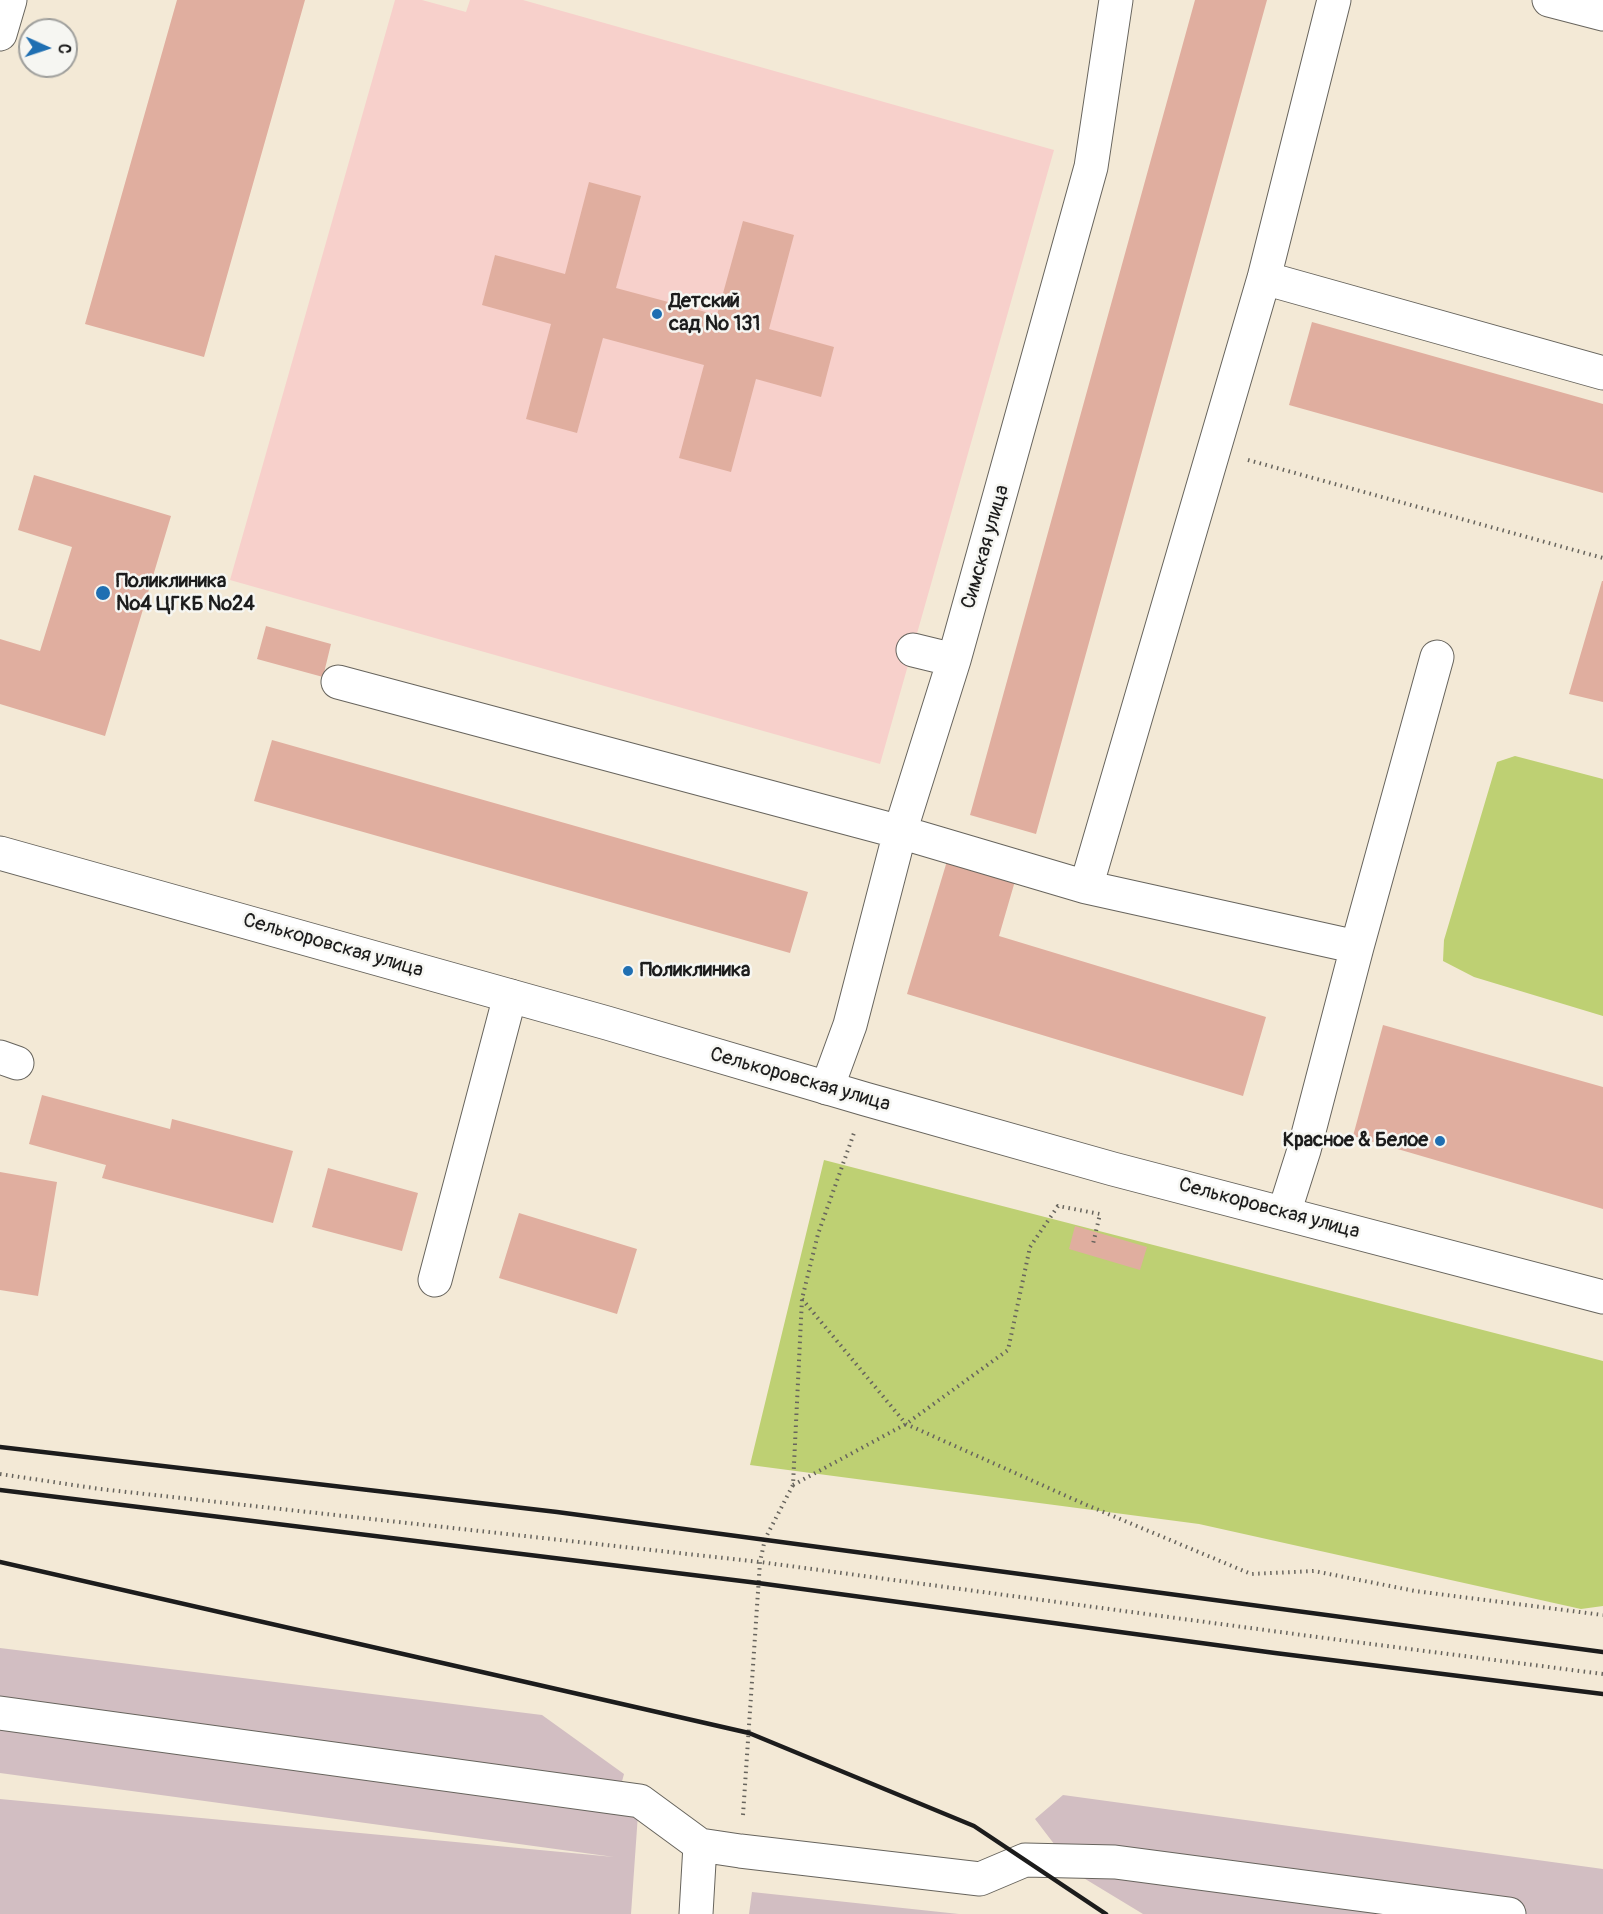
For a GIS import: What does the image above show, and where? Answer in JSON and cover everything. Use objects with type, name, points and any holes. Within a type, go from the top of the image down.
[{"type":"main road","points":[[0,34],[10,0]]},
{"type":"main road","name":"Симская улица","points":[[827,1088],[850,1025],[900,832],[954,660],[1091,167],[1116,0]]},
{"type":"main road","points":[[1086,887],[1264,278],[1334,0]]},
{"type":"main road","points":[[1549,0],[1603,14]]},
{"type":"main road","points":[[1264,278],[1603,374]]},
{"type":"main road","points":[[914,650],[954,660]]},
{"type":"main road","points":[[1284,1213],[1304,1150],[1437,657]]},
{"type":"main road","points":[[338,682],[900,832],[1086,887],[1357,947]]},
{"type":"main road","name":"Селькоровская улица","points":[[0,853],[1113,1169],[1603,1297]]},
{"type":"main road","points":[[435,1280],[510,996]]},
{"type":"main road","points":[[0,1713],[640,1801],[700,1845],[740,1851],[980,1879],[1025,1860],[1115,1862],[1509,1914]]},
{"type":"main road","points":[[696,1914],[700,1845]]},
{"type":"path","points":[[1214,450],[1603,558]]},
{"type":"path","points":[[740,1851],[760,1562],[765,1539],[793,1485],[802,1299],[818,1234],[865,1099]]},
{"type":"path","points":[[793,1485],[906,1424],[1008,1350],[1030,1247],[1058,1206],[1100,1214],[1093,1244]]},
{"type":"path","points":[[802,1299],[906,1424],[1082,1503],[1251,1574],[1314,1571],[1415,1591],[1603,1615]]},
{"type":"path","points":[[0,1474],[100,1489],[760,1562],[1317,1638],[1603,1674]]},
{"type":"shaded area","name":"Детский сад № 131","points":[[395,0],[422,0],[466,12],[470,0],[523,0],[1054,150],[880,764],[230,580]]},
{"type":"shaded area","points":[[0,1648],[542,1715],[624,1774],[614,1811],[638,1814],[631,1914],[0,1914],[0,1799],[614,1857],[0,1773]]},
{"type":"shaded area","points":[[1063,1795],[1603,1869],[1603,1914],[1143,1914],[1077,1874],[1035,1819]]},
{"type":"shaded area","points":[[752,1892],[959,1914],[749,1914]]},
{"type":"green space","points":[[1515,756],[1603,779],[1603,1016],[1474,977],[1443,961],[1444,940],[1497,762]]},
{"type":"green space","points":[[824,1160],[1603,1361],[1603,1606],[1581,1609],[1199,1524],[750,1465]]},
{"type":"building","points":[[177,0],[305,0],[204,357],[85,324]]},
{"type":"building","points":[[1195,0],[1267,0],[1036,834],[970,815]]},
{"type":"building","points":[[589,182],[641,196],[616,288],[717,315],[743,221],[794,235],[769,329],[834,347],[821,397],[756,379],[731,472],[679,458],[704,365],[603,338],[577,433],[526,419],[551,324],[482,305],[495,255],[565,274]]},
{"type":"building","points":[[1312,322],[1603,404],[1603,493],[1289,405]]},
{"type":"building","name":"Поликлиника №4 ЦГКБ №24","points":[[34,475],[171,516],[105,736],[0,704],[0,639],[40,651],[72,547],[18,530]]},
{"type":"building","points":[[1603,581],[1603,702],[1569,694]]},
{"type":"building","points":[[266,626],[331,644],[323,677],[257,659]]},
{"type":"building","points":[[272,740],[808,892],[790,953],[254,801]]},
{"type":"building","points":[[947,861],[1015,881],[999,936],[1266,1017],[1243,1096],[907,994]]},
{"type":"building","points":[[1383,1025],[1603,1087],[1603,1209],[1353,1136]]},
{"type":"building","points":[[42,1095],[170,1129],[172,1119],[293,1151],[273,1223],[102,1178],[106,1165],[29,1144]]},
{"type":"building","points":[[328,1168],[418,1193],[402,1251],[312,1227]]},
{"type":"building","points":[[0,1172],[57,1182],[38,1296],[0,1290]]},
{"type":"building","points":[[519,1213],[637,1249],[617,1314],[499,1278]]},
{"type":"building","points":[[1075,1226],[1147,1247],[1140,1270],[1069,1249]]},
{"type":"railway","points":[[0,1447],[557,1512],[1603,1652]]},
{"type":"railway","points":[[0,1490],[758,1583],[1275,1653],[1603,1694]]},
{"type":"railway","points":[[0,1562],[749,1733],[974,1826],[1106,1914]]},
{"type":"place","name":"Детский сад № 131","points":[[657,314]]},
{"type":"place","name":"Поликлиника №4 ЦГКБ №24","points":[[103,593]]},
{"type":"place","name":"Поликлиника","points":[[628,971]]},
{"type":"place","name":"Красное & Белое","points":[[1440,1141]]}]
